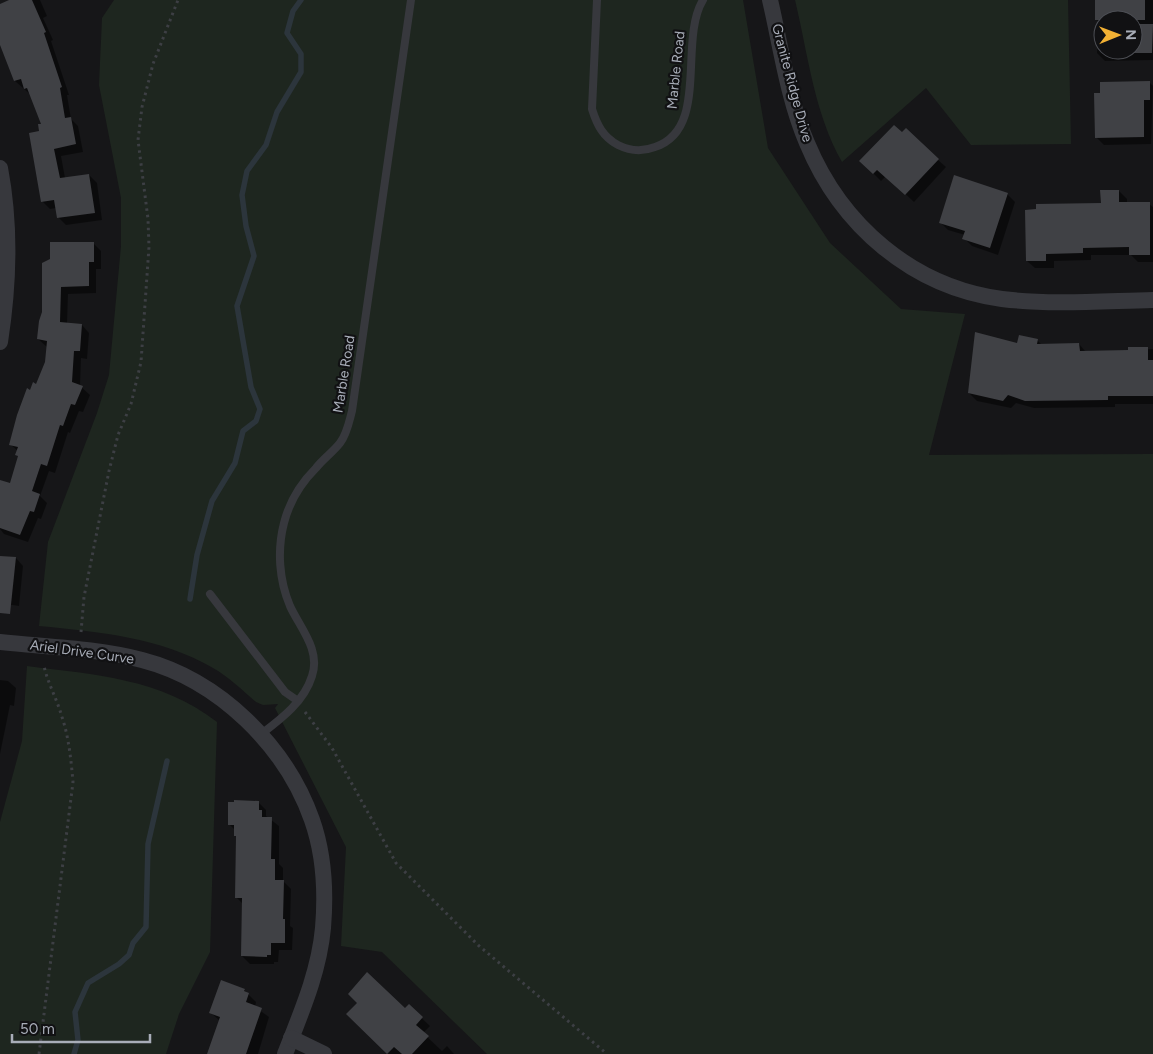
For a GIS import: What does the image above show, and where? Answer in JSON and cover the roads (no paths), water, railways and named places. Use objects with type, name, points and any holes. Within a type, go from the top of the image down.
[{"type":"street","name":"Granite Ridge Drive","points":[[770,0],[796,113],[806,142],[841,205],[864,231],[888,252],[916,270],[947,285],[1001,298],[1048,302],[1153,300]]},
{"type":"street","points":[[0,168],[6,207],[8,242],[7,280],[0,342]]},
{"type":"street","name":"Ariel Drive Curve","points":[[0,642],[104,652],[143,660],[176,672],[206,688],[232,707],[260,735],[300,790],[312,821],[321,858],[325,894],[323,929],[318,963],[285,1054]]},
{"type":"street","points":[[291,1038],[324,1054]]},
{"type":"lane","name":"Marble Road","points":[[260,735],[298,702],[313,674],[312,646],[290,606],[282,584],[280,546],[284,524],[291,504],[302,484],[340,443],[352,411],[411,0]]},
{"type":"lane","name":"Marble Road","points":[[597,0],[592,109],[597,123],[605,136],[629,150],[646,150],[661,145],[672,137],[682,123],[688,104],[694,24],[703,0]]},
{"type":"lane","points":[[210,594],[285,692],[298,702]]},
{"type":"waterway","points":[[190,599],[197,555],[212,501],[235,463],[243,431],[256,421],[260,409],[251,387],[237,306],[254,256],[246,226],[242,195],[247,171],[266,145],[277,112],[301,72],[301,54],[287,33],[293,11],[301,0]]},
{"type":"waterway","points":[[74,1054],[78,1040],[75,1012],[88,983],[119,964],[129,955],[133,943],[146,927],[148,844],[167,761]]}]
